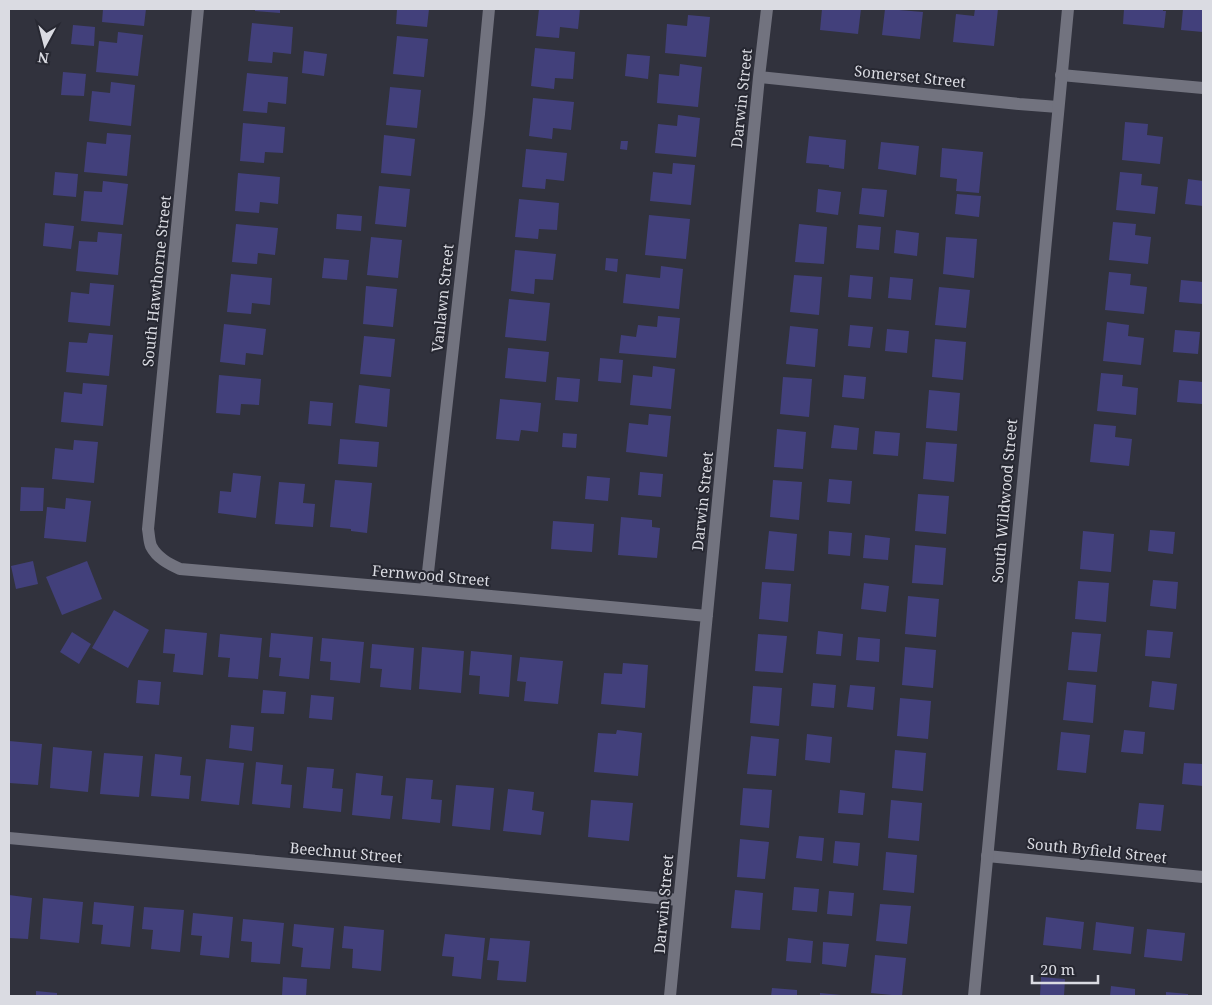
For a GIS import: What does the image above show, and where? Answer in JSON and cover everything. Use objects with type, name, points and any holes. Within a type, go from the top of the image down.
[{"type":"street","name":"South Hawthorne Street","points":[[157,554],[151,545],[148,529],[198,9]]},
{"type":"street","name":"Vanlawn Street","points":[[426,590],[489,9]]},
{"type":"street","name":"Darwin Street","points":[[670,996],[767,9]]},
{"type":"street","name":"South Wildwood Street","points":[[974,996],[1068,9]]},
{"type":"street","points":[[1061,75],[1203,88]]},
{"type":"street","name":"Somerset Street","points":[[759,77],[1058,107]]},
{"type":"street","name":"Fernwood Street","points":[[157,554],[165,562],[180,569],[707,616]]},
{"type":"street","name":"Beechnut Street","points":[[9,838],[679,900]]},
{"type":"street","name":"South Byfield Street","points":[[988,856],[1203,877]]},
{"type":"building","points":[[103,9],[146,9],[144,26],[102,22]]},
{"type":"building","points":[[255,9],[280,9],[280,13],[255,11]]},
{"type":"building","points":[[397,9],[429,9],[427,27],[396,24]]},
{"type":"building","points":[[539,9],[580,9],[578,29],[560,27],[559,38],[536,36]]},
{"type":"building","points":[[822,9],[861,9],[858,34],[820,30]]},
{"type":"building","points":[[885,9],[923,12],[920,39],[882,35]]},
{"type":"building","points":[[975,9],[998,9],[994,46],[953,42],[956,14],[974,16]]},
{"type":"building","points":[[1124,9],[1163,9],[1163,11],[1166,11],[1164,28],[1123,24]]},
{"type":"building","points":[[1183,9],[1203,9],[1203,32],[1181,30]]},
{"type":"building","points":[[688,15],[710,17],[706,57],[665,53],[667,24],[687,26]]},
{"type":"building","points":[[252,23],[293,27],[291,54],[273,52],[272,63],[248,61]]},
{"type":"building","points":[[73,25],[95,27],[94,46],[71,44]]},
{"type":"building","points":[[118,32],[143,35],[138,76],[96,72],[99,41],[117,43]]},
{"type":"building","points":[[397,36],[428,39],[424,77],[393,74]]},
{"type":"building","points":[[535,48],[575,52],[573,79],[555,78],[554,89],[531,86]]},
{"type":"building","points":[[304,51],[327,54],[324,76],[302,73]]},
{"type":"building","points":[[627,54],[650,56],[648,79],[625,76]]},
{"type":"building","points":[[680,64],[702,67],[698,107],[657,103],[659,74],[679,76]]},
{"type":"building","points":[[63,72],[86,74],[84,96],[61,95]]},
{"type":"building","points":[[247,73],[288,77],[286,104],[268,102],[267,113],[243,111]]},
{"type":"building","points":[[111,82],[135,85],[131,126],[89,121],[92,91],[110,93]]},
{"type":"building","points":[[390,87],[421,90],[417,128],[386,125]]},
{"type":"building","points":[[533,98],[574,102],[571,130],[553,128],[552,139],[529,136]]},
{"type":"building","points":[[678,115],[700,118],[696,157],[655,153],[658,124],[677,126]]},
{"type":"building","points":[[1125,122],[1148,124],[1147,135],[1163,137],[1160,164],[1122,160]]},
{"type":"building","points":[[243,123],[285,127],[283,153],[265,152],[264,163],[240,161]]},
{"type":"building","points":[[107,133],[131,135],[127,176],[84,172],[87,142],[106,144]]},
{"type":"building","points":[[384,135],[415,139],[411,176],[381,173]]},
{"type":"building","points":[[809,136],[846,140],[844,169],[829,167],[829,165],[806,163]]},
{"type":"building","points":[[621,141],[628,141],[627,150],[620,149]]},
{"type":"building","points":[[881,142],[919,146],[916,175],[878,169]]},
{"type":"building","points":[[942,148],[983,152],[979,193],[956,191],[957,179],[940,177]]},
{"type":"building","points":[[526,149],[567,153],[564,181],[546,179],[545,189],[522,187]]},
{"type":"building","points":[[673,163],[695,165],[691,205],[650,201],[653,172],[672,174]]},
{"type":"building","points":[[55,172],[78,174],[76,197],[53,195]]},
{"type":"building","points":[[1120,172],[1142,174],[1141,185],[1158,187],[1155,214],[1116,210]]},
{"type":"building","points":[[238,173],[280,177],[278,204],[260,202],[259,213],[235,211]]},
{"type":"building","points":[[1188,179],[1203,181],[1203,206],[1185,204]]},
{"type":"building","points":[[103,181],[128,184],[123,225],[81,221],[84,191],[102,192]]},
{"type":"building","points":[[379,186],[410,189],[406,227],[375,224]]},
{"type":"building","points":[[862,188],[887,190],[884,217],[859,214]]},
{"type":"building","points":[[818,189],[841,192],[838,215],[816,212]]},
{"type":"building","points":[[957,194],[981,196],[979,217],[955,214]]},
{"type":"building","points":[[519,199],[559,203],[557,230],[539,229],[538,239],[515,237]]},
{"type":"building","points":[[337,214],[362,216],[361,231],[336,229]]},
{"type":"building","points":[[649,215],[690,219],[686,259],[645,255]]},
{"type":"building","points":[[1113,222],[1136,224],[1135,235],[1151,237],[1148,264],[1109,260]]},
{"type":"building","points":[[45,223],[74,226],[71,249],[43,246]]},
{"type":"building","points":[[236,224],[278,228],[275,255],[258,253],[257,264],[232,262]]},
{"type":"building","points":[[799,224],[827,227],[824,264],[795,262]]},
{"type":"building","points":[[858,225],[881,227],[879,250],[856,248]]},
{"type":"building","points":[[896,230],[919,233],[917,256],[894,253]]},
{"type":"building","points":[[98,232],[122,234],[118,275],[76,271],[79,241],[97,242]]},
{"type":"building","points":[[371,237],[402,240],[398,278],[367,275]]},
{"type":"building","points":[[946,237],[977,239],[974,278],[943,274]]},
{"type":"building","points":[[515,250],[556,254],[553,280],[535,279],[534,294],[511,291]]},
{"type":"building","points":[[324,258],[349,260],[347,280],[322,278]]},
{"type":"building","points":[[606,258],[618,259],[617,272],[605,270]]},
{"type":"building","points":[[661,266],[683,269],[679,309],[623,303],[626,274],[660,278]]},
{"type":"building","points":[[1109,272],[1131,274],[1130,285],[1147,287],[1144,314],[1105,310]]},
{"type":"building","points":[[231,274],[272,278],[270,305],[252,303],[251,314],[227,312]]},
{"type":"building","points":[[794,275],[822,277],[819,315],[790,312]]},
{"type":"building","points":[[850,275],[873,277],[871,299],[848,297]]},
{"type":"building","points":[[890,277],[913,279],[911,300],[888,298]]},
{"type":"building","points":[[1181,280],[1203,282],[1203,304],[1179,302]]},
{"type":"building","points":[[90,283],[114,285],[110,326],[68,322],[71,292],[89,294]]},
{"type":"building","points":[[366,286],[397,289],[393,327],[363,324]]},
{"type":"building","points":[[939,287],[970,290],[966,328],[935,325]]},
{"type":"building","points":[[509,299],[550,303],[546,341],[505,337]]},
{"type":"building","points":[[658,316],[680,318],[676,358],[619,353],[621,335],[636,337],[638,325],[657,327]]},
{"type":"building","points":[[1107,322],[1129,325],[1128,336],[1144,338],[1141,365],[1103,361]]},
{"type":"building","points":[[224,324],[266,329],[263,355],[246,353],[245,365],[220,362]]},
{"type":"building","points":[[850,325],[873,327],[870,348],[848,346]]},
{"type":"building","points":[[790,326],[818,329],[815,367],[786,364]]},
{"type":"building","points":[[887,329],[909,331],[907,353],[885,351]]},
{"type":"building","points":[[1175,330],[1200,332],[1198,354],[1173,352]]},
{"type":"building","points":[[89,333],[113,335],[109,376],[66,372],[69,342],[87,343]]},
{"type":"building","points":[[364,336],[395,339],[391,377],[360,374]]},
{"type":"building","points":[[935,339],[966,342],[963,380],[932,377]]},
{"type":"building","points":[[508,348],[549,352],[546,382],[505,378]]},
{"type":"building","points":[[600,358],[623,360],[621,383],[598,381]]},
{"type":"building","points":[[653,366],[675,369],[671,409],[630,405],[633,375],[652,377]]},
{"type":"building","points":[[1101,373],[1123,375],[1122,386],[1138,388],[1136,415],[1097,411]]},
{"type":"building","points":[[219,375],[261,379],[259,405],[241,404],[240,415],[216,413]]},
{"type":"building","points":[[844,375],[866,377],[864,399],[842,397]]},
{"type":"building","points":[[557,377],[580,379],[578,402],[555,400]]},
{"type":"building","points":[[783,377],[812,379],[809,417],[780,414]]},
{"type":"building","points":[[1179,380],[1203,382],[1202,404],[1177,402]]},
{"type":"building","points":[[83,383],[107,385],[103,426],[61,422],[64,392],[82,394]]},
{"type":"building","points":[[359,385],[390,389],[387,427],[355,423]]},
{"type":"building","points":[[929,390],[960,393],[957,431],[926,428]]},
{"type":"building","points":[[500,399],[541,403],[538,432],[521,430],[519,441],[496,439]]},
{"type":"building","points":[[310,401],[333,403],[331,426],[308,424]]},
{"type":"building","points":[[649,414],[671,416],[667,457],[626,452],[629,423],[648,425]]},
{"type":"building","points":[[1094,424],[1116,426],[1115,437],[1132,439],[1129,466],[1090,462]]},
{"type":"building","points":[[834,425],[859,428],[857,450],[831,448]]},
{"type":"building","points":[[777,429],[806,432],[803,469],[774,467]]},
{"type":"building","points":[[875,431],[900,433],[898,456],[873,454]]},
{"type":"building","points":[[563,433],[577,434],[576,448],[562,447]]},
{"type":"building","points":[[340,439],[379,442],[377,467],[338,464]]},
{"type":"building","points":[[74,440],[98,442],[94,483],[52,479],[55,448],[73,450]]},
{"type":"building","points":[[926,442],[957,444],[954,482],[923,479]]},
{"type":"building","points":[[640,472],[663,474],[661,497],[638,495]]},
{"type":"building","points":[[233,473],[261,476],[256,518],[218,513],[220,491],[231,492]]},
{"type":"building","points":[[587,476],[610,478],[608,501],[585,499]]},
{"type":"building","points":[[829,479],[852,481],[850,504],[827,502]]},
{"type":"building","points":[[335,480],[372,483],[367,533],[330,527]]},
{"type":"building","points":[[773,480],[802,482],[799,520],[770,517]]},
{"type":"building","points":[[279,482],[305,484],[303,503],[315,504],[313,527],[275,524]]},
{"type":"building","points":[[21,487],[44,488],[43,511],[20,511]]},
{"type":"building","points":[[918,494],[949,496],[946,534],[915,531]]},
{"type":"building","points":[[66,498],[91,501],[86,542],[44,538],[47,507],[65,509]]},
{"type":"building","points":[[621,517],[652,520],[652,527],[660,528],[657,558],[618,555]]},
{"type":"building","points":[[553,521],[594,524],[592,552],[551,549]]},
{"type":"building","points":[[1150,530],[1175,532],[1173,554],[1148,551]]},
{"type":"building","points":[[769,531],[797,534],[794,571],[765,569]]},
{"type":"building","points":[[829,531],[852,533],[850,556],[828,554]]},
{"type":"building","points":[[1083,531],[1114,534],[1111,572],[1080,569]]},
{"type":"building","points":[[865,535],[890,538],[888,560],[863,558]]},
{"type":"building","points":[[915,545],[946,548],[943,585],[912,583]]},
{"type":"building","points":[[33,561],[38,584],[16,589],[11,566]]},
{"type":"building","points":[[87,561],[102,599],[62,615],[46,577]]},
{"type":"building","points":[[1153,580],[1178,582],[1176,609],[1150,606]]},
{"type":"building","points":[[1078,581],[1109,583],[1106,622],[1075,619]]},
{"type":"building","points":[[762,582],[791,584],[788,622],[759,619]]},
{"type":"building","points":[[864,583],[889,586],[886,612],[861,609]]},
{"type":"building","points":[[908,596],[939,599],[936,637],[905,634]]},
{"type":"building","points":[[114,610],[149,630],[128,668],[92,648]]},
{"type":"building","points":[[165,629],[207,633],[203,675],[173,672],[175,654],[163,653]]},
{"type":"building","points":[[1147,630],[1173,632],[1170,658],[1145,656]]},
{"type":"building","points":[[818,631],[843,634],[841,656],[816,654]]},
{"type":"building","points":[[72,632],[91,644],[79,664],[60,652]]},
{"type":"building","points":[[1072,632],[1101,634],[1097,672],[1068,670]]},
{"type":"building","points":[[271,633],[313,637],[309,679],[279,676],[281,658],[269,657]]},
{"type":"building","points":[[220,634],[262,638],[258,679],[228,677],[230,658],[218,657]]},
{"type":"building","points":[[758,634],[787,636],[783,673],[755,671]]},
{"type":"building","points":[[858,637],[880,639],[879,662],[856,660]]},
{"type":"building","points":[[322,638],[364,642],[360,683],[330,680],[331,662],[320,661]]},
{"type":"building","points":[[372,644],[414,648],[411,690],[380,687],[382,669],[370,668]]},
{"type":"building","points":[[422,647],[464,651],[461,693],[419,689]]},
{"type":"building","points":[[905,647],[936,650],[933,688],[902,685]]},
{"type":"building","points":[[471,651],[512,655],[509,697],[479,694],[480,676],[469,675]]},
{"type":"building","points":[[520,657],[563,661],[558,704],[524,701],[526,682],[517,681]]},
{"type":"building","points":[[623,663],[648,665],[645,708],[601,704],[604,673],[622,674]]},
{"type":"building","points":[[138,680],[161,682],[159,705],[136,703]]},
{"type":"building","points":[[1152,681],[1177,684],[1174,710],[1149,707]]},
{"type":"building","points":[[1067,682],[1096,685],[1093,723],[1063,720]]},
{"type":"building","points":[[813,683],[836,685],[834,708],[811,706]]},
{"type":"building","points":[[850,685],[875,687],[873,710],[847,707]]},
{"type":"building","points":[[753,686],[782,688],[779,726],[750,723]]},
{"type":"building","points":[[263,690],[286,692],[284,714],[261,713]]},
{"type":"building","points":[[311,695],[334,697],[332,720],[309,718]]},
{"type":"building","points":[[900,698],[931,701],[928,739],[897,736]]},
{"type":"building","points":[[231,725],[254,727],[252,751],[229,748]]},
{"type":"building","points":[[617,730],[642,733],[638,776],[594,772],[598,733],[616,734]]},
{"type":"building","points":[[1124,730],[1145,732],[1143,754],[1121,752]]},
{"type":"building","points":[[1061,732],[1090,735],[1086,773],[1057,770]]},
{"type":"building","points":[[807,734],[832,737],[830,763],[805,760]]},
{"type":"building","points":[[751,736],[779,739],[776,776],[747,774]]},
{"type":"building","points":[[9,741],[42,744],[38,785],[9,783]]},
{"type":"building","points":[[53,747],[92,751],[88,792],[50,788]]},
{"type":"building","points":[[895,750],[926,753],[923,791],[892,788]]},
{"type":"building","points":[[104,753],[143,756],[139,797],[100,794]]},
{"type":"building","points":[[155,754],[182,757],[180,775],[191,776],[189,799],[151,796]]},
{"type":"building","points":[[206,759],[244,763],[239,805],[201,801]]},
{"type":"building","points":[[256,762],[283,765],[281,784],[292,785],[290,808],[252,804]]},
{"type":"building","points":[[1184,763],[1203,764],[1203,786],[1182,784]]},
{"type":"building","points":[[307,767],[334,769],[332,788],[343,789],[341,812],[303,808]]},
{"type":"building","points":[[356,773],[383,776],[381,795],[393,796],[390,819],[352,815]]},
{"type":"building","points":[[406,778],[433,780],[431,799],[442,800],[440,823],[402,819]]},
{"type":"building","points":[[456,785],[494,788],[490,830],[452,826]]},
{"type":"building","points":[[743,788],[772,790],[769,828],[740,825]]},
{"type":"building","points":[[508,789],[534,792],[532,810],[544,812],[541,835],[503,831]]},
{"type":"building","points":[[840,790],[865,793],[863,815],[838,813]]},
{"type":"building","points":[[591,800],[633,803],[629,841],[588,837]]},
{"type":"building","points":[[891,800],[922,803],[919,841],[888,838]]},
{"type":"building","points":[[1139,803],[1164,805],[1161,831],[1136,829]]},
{"type":"building","points":[[799,836],[824,838],[822,861],[796,858]]},
{"type":"building","points":[[740,839],[769,842],[765,879],[737,877]]},
{"type":"building","points":[[835,841],[860,843],[858,866],[833,863]]},
{"type":"building","points":[[886,852],[917,855],[914,893],[883,890]]},
{"type":"building","points":[[794,887],[819,889],[817,912],[792,910]]},
{"type":"building","points":[[735,890],[763,893],[760,930],[731,928]]},
{"type":"building","points":[[829,891],[854,893],[852,916],[827,914]]},
{"type":"building","points":[[9,895],[32,898],[28,939],[9,938]]},
{"type":"building","points":[[43,898],[83,902],[79,943],[40,939]]},
{"type":"building","points":[[94,902],[134,906],[130,947],[101,944],[103,925],[92,924]]},
{"type":"building","points":[[880,904],[911,906],[907,944],[876,941]]},
{"type":"building","points":[[144,907],[184,910],[180,952],[151,949],[153,930],[142,929]]},
{"type":"building","points":[[193,913],[233,917],[229,958],[200,955],[202,936],[191,935]]},
{"type":"building","points":[[1046,917],[1084,922],[1081,949],[1043,945]]},
{"type":"building","points":[[243,919],[284,923],[280,964],[251,962],[252,942],[241,941]]},
{"type":"building","points":[[1096,922],[1134,927],[1131,954],[1093,950]]},
{"type":"building","points":[[294,924],[334,928],[330,969],[301,967],[303,948],[292,946]]},
{"type":"building","points":[[344,926],[384,930],[381,971],[352,968],[353,949],[342,948]]},
{"type":"building","points":[[1147,929],[1185,933],[1182,961],[1144,957]]},
{"type":"building","points":[[445,934],[485,938],[481,979],[452,976],[454,957],[442,956]]},
{"type":"building","points":[[490,938],[530,941],[526,982],[497,980],[499,961],[487,960]]},
{"type":"building","points":[[788,938],[813,941],[811,963],[786,961]]},
{"type":"building","points":[[823,942],[849,944],[846,967],[822,964]]},
{"type":"building","points":[[875,955],[906,958],[902,996],[871,993]]},
{"type":"building","points":[[283,977],[307,979],[306,996],[282,996]]},
{"type":"building","points":[[1041,977],[1065,979],[1064,996],[1040,996]]},
{"type":"building","points":[[1111,986],[1135,989],[1135,996],[1110,996]]},
{"type":"building","points":[[772,988],[797,990],[797,996],[771,996]]},
{"type":"building","points":[[36,991],[57,993],[57,996],[36,996]]},
{"type":"building","points":[[1166,992],[1188,994],[1188,996],[1166,996]]},
{"type":"building","points":[[820,993],[841,995],[841,996],[820,996]]}]
